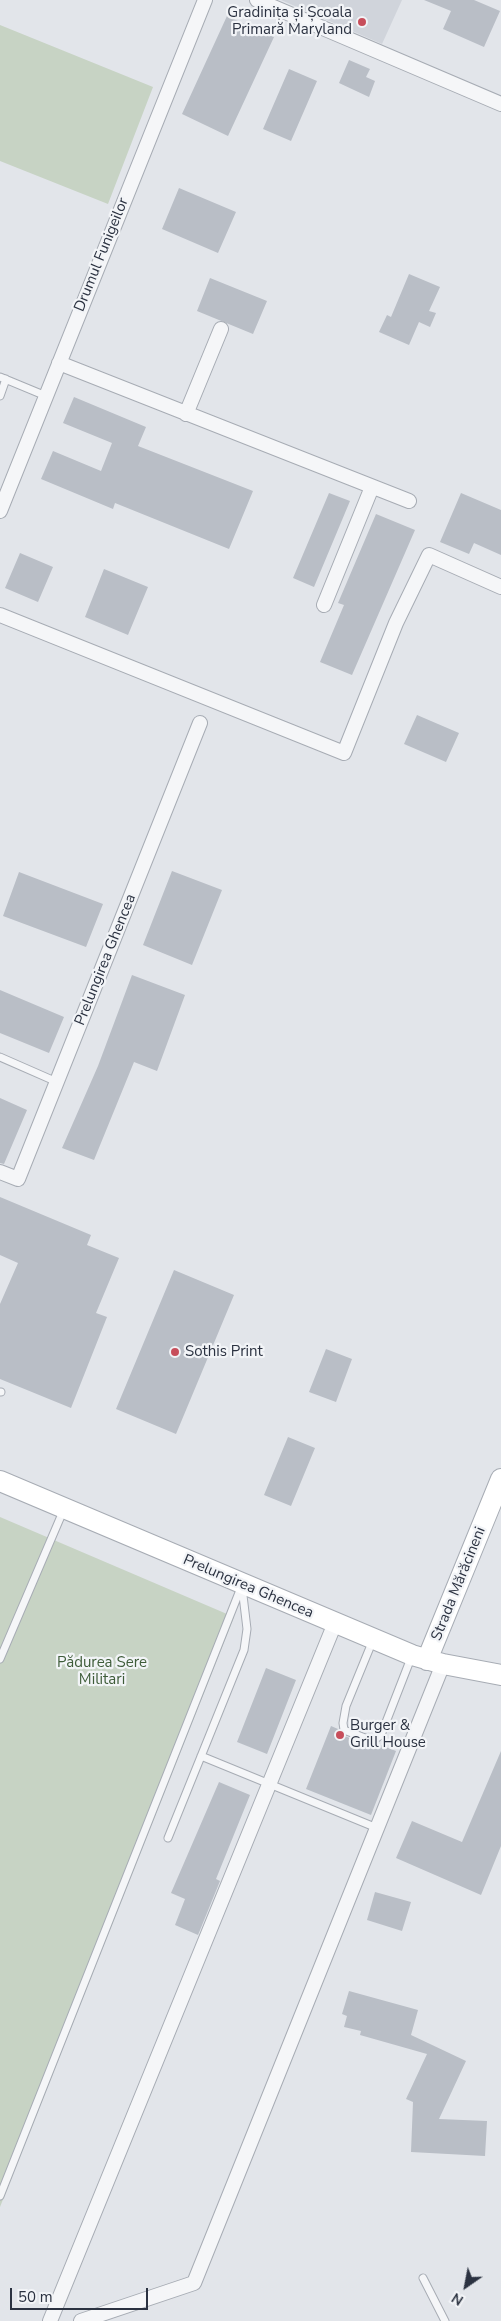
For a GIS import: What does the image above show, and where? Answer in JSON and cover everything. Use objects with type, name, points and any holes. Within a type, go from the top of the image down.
[{"type":"main road","name":"Strada Mărăcineni","points":[[428,1659],[501,1479]]},
{"type":"main road","name":"Prelungirea Ghencea","points":[[0,1481],[373,1639],[428,1659],[501,1675]]},
{"type":"street","name":"Drumul Funigeilor","points":[[0,510],[205,0]]},
{"type":"street","points":[[257,0],[501,104]]},
{"type":"street","points":[[186,414],[220,329]]},
{"type":"street","points":[[59,364],[409,502]]},
{"type":"street","points":[[324,605],[372,487]]},
{"type":"street","points":[[0,615],[344,753],[396,622],[429,555],[501,586]]},
{"type":"street","name":"Prelungirea Ghencea","points":[[0,1172],[18,1179],[200,723]]},
{"type":"street","points":[[50,2321],[334,1623]]},
{"type":"street","points":[[81,2321],[194,2283],[377,1828],[428,1659]]},
{"type":"lane","points":[[0,396],[3,378],[46,396]]},
{"type":"lane","points":[[0,1057],[57,1082]]},
{"type":"lane","points":[[0,1659],[64,1509]]},
{"type":"lane","points":[[168,1838],[246,1643],[247,1629],[242,1584]]},
{"type":"lane","points":[[0,2196],[242,1584]]},
{"type":"lane","points":[[373,1639],[346,1706],[343,1723],[344,1730],[360,1737],[373,1741],[381,1735],[428,1659]]},
{"type":"lane","points":[[201,1756],[377,1828]]},
{"type":"lane","points":[[423,2278],[445,2321]]},
{"type":"shaded area","name":"Gradinița și Școala Primară Maryland","points":[[281,0],[402,0],[382,44]]},
{"type":"green space","points":[[0,25],[153,87],[108,204],[0,161]]},
{"type":"green space","name":"Pădurea Sere Militari","points":[[0,1517],[234,1617],[0,2207]]},
{"type":"building","points":[[424,0],[474,0],[500,11],[484,47],[443,29],[451,11]]},
{"type":"building","points":[[227,16],[274,37],[228,136],[182,114]]},
{"type":"building","points":[[349,60],[370,69],[366,77],[375,81],[369,97],[339,83]]},
{"type":"building","points":[[289,69],[317,81],[291,141],[263,129]]},
{"type":"building","points":[[179,188],[236,212],[218,253],[162,229]]},
{"type":"building","points":[[409,274],[440,287],[429,311],[436,313],[430,327],[419,322],[409,345],[379,332],[387,315],[391,317]]},
{"type":"building","points":[[210,278],[267,301],[253,334],[197,311]]},
{"type":"building","points":[[74,397],[146,427],[138,446],[253,491],[229,549],[115,503],[113,509],[41,479],[53,451],[101,471],[112,443],[63,423]]},
{"type":"building","points":[[329,493],[350,501],[314,587],[293,578]]},
{"type":"building","points":[[461,493],[501,510],[501,555],[474,543],[469,554],[440,542]]},
{"type":"building","points":[[376,514],[415,530],[352,675],[320,662],[344,605],[338,603]]},
{"type":"building","points":[[20,553],[53,567],[38,602],[5,588]]},
{"type":"building","points":[[104,569],[148,587],[128,635],[85,617]]},
{"type":"building","points":[[417,715],[459,733],[446,762],[404,744]]},
{"type":"building","points":[[172,871],[222,890],[192,965],[143,945]]},
{"type":"building","points":[[19,872],[103,904],[86,947],[3,916]]},
{"type":"building","points":[[132,975],[185,995],[157,1071],[134,1062],[94,1160],[62,1148],[98,1066]]},
{"type":"building","points":[[0,990],[64,1017],[49,1053],[0,1033]]},
{"type":"building","points":[[0,1098],[27,1110],[4,1164],[0,1163]]},
{"type":"building","points":[[0,1197],[91,1235],[87,1245],[119,1258],[96,1313],[107,1317],[71,1408],[0,1379],[0,1304],[18,1263],[0,1255]]},
{"type":"building","name":"Sothis Print","points":[[174,1270],[234,1295],[176,1434],[116,1409]]},
{"type":"building","points":[[326,1349],[352,1359],[336,1402],[309,1392]]},
{"type":"building","points":[[288,1437],[315,1448],[291,1506],[264,1495]]},
{"type":"building","points":[[266,1668],[296,1680],[267,1754],[237,1742]]},
{"type":"building","points":[[331,1726],[338,1729],[342,1735],[371,1746],[378,1744],[396,1751],[371,1815],[306,1789]]},
{"type":"building","points":[[501,1751],[501,1846],[481,1895],[396,1858],[412,1821],[462,1842]]},
{"type":"building","points":[[219,1782],[250,1795],[216,1879],[220,1881],[198,1935],[175,1925],[185,1899],[171,1893]]},
{"type":"building","points":[[375,1892],[411,1902],[402,1931],[367,1920]]},
{"type":"building","points":[[349,1991],[418,2010],[411,2035],[466,2061],[439,2119],[487,2121],[485,2156],[411,2152],[413,2102],[406,2099],[427,2054],[360,2035],[361,2031],[344,2027],[347,2016],[342,2014]]},
{"type":"place","name":"Gradinița și Școala Primară Maryland","points":[[362,22]]},
{"type":"place","name":"Sothis Print","points":[[175,1352]]},
{"type":"place","name":"Burger & Grill House","points":[[340,1735]]}]
